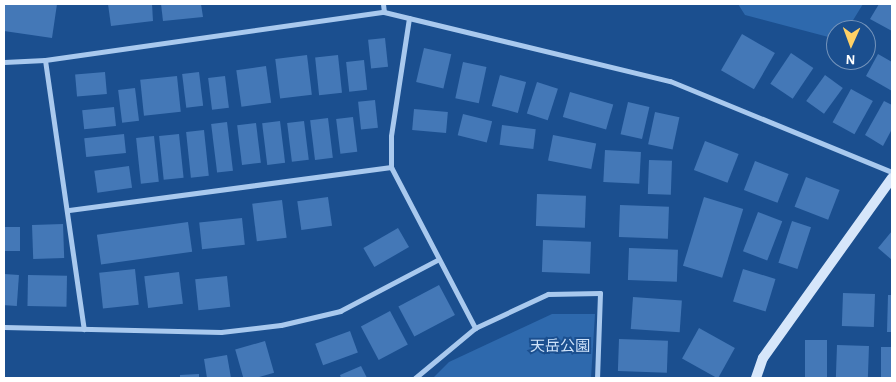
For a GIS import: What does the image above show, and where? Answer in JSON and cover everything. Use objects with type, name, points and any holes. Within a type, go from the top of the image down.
[{"type":"street","points":[[383,4],[384,12]]},
{"type":"street","points":[[4,62],[45,60],[384,12],[670,81],[892,172]]},
{"type":"street","points":[[409,18],[391,136],[390,167],[437,260],[475,328]]},
{"type":"street","points":[[45,60],[69,210],[84,329]]},
{"type":"street","points":[[69,210],[390,167]]},
{"type":"street","points":[[756,378],[763,358],[892,178]]},
{"type":"street","points":[[4,328],[221,332],[282,324],[340,311],[437,260]]},
{"type":"street","points":[[415,378],[475,328],[548,294],[600,293],[596,378]]},
{"type":"green space","points":[[738,4],[863,4],[853,20],[826,20],[826,36],[745,15]]},
{"type":"green space","name":"天岳公園","points":[[552,314],[595,314],[591,378],[433,378],[449,362]]},
{"type":"building","points":[[4,4],[57,4],[52,38],[4,31]]},
{"type":"building","points":[[108,4],[152,4],[153,21],[111,26]]},
{"type":"building","points":[[161,4],[201,4],[203,17],[163,21]]},
{"type":"building","points":[[879,4],[892,4],[892,31],[876,22],[876,20],[870,19]]},
{"type":"building","points":[[742,34],[775,53],[754,89],[721,70]]},
{"type":"building","points":[[385,38],[388,67],[371,69],[368,40]]},
{"type":"building","points":[[424,48],[451,54],[443,88],[416,82]]},
{"type":"building","points":[[791,53],[813,68],[793,99],[770,84]]},
{"type":"building","points":[[878,54],[892,62],[892,91],[866,76],[869,70],[876,70],[876,58]]},
{"type":"building","points":[[307,55],[312,95],[280,99],[275,59]]},
{"type":"building","points":[[338,55],[342,93],[319,95],[315,57]]},
{"type":"building","points":[[364,60],[367,90],[349,92],[346,62]]},
{"type":"building","points":[[463,62],[486,67],[479,103],[455,98]]},
{"type":"building","points":[[266,66],[271,103],[241,107],[236,70]]},
{"type":"building","points":[[105,72],[107,94],[77,97],[75,75]]},
{"type":"building","points":[[199,72],[203,106],[186,108],[182,74]]},
{"type":"building","points":[[500,75],[526,82],[518,113],[492,106]]},
{"type":"building","points":[[825,75],[843,88],[824,114],[806,101]]},
{"type":"building","points":[[177,76],[181,112],[144,116],[140,80]]},
{"type":"building","points":[[225,76],[229,108],[212,110],[208,78]]},
{"type":"building","points":[[537,82],[558,89],[548,120],[527,113]]},
{"type":"building","points":[[135,88],[139,121],[122,123],[118,90]]},
{"type":"building","points":[[851,89],[873,101],[854,134],[833,122]]},
{"type":"building","points":[[570,92],[613,104],[606,129],[563,117]]},
{"type":"building","points":[[375,100],[378,128],[361,130],[358,102]]},
{"type":"building","points":[[884,101],[892,105],[892,129],[883,146],[865,135]]},
{"type":"building","points":[[628,102],[649,107],[642,139],[621,134]]},
{"type":"building","points":[[114,107],[116,126],[84,129],[82,110]]},
{"type":"building","points":[[414,109],[448,112],[446,133],[412,130]]},
{"type":"building","points":[[655,112],[679,117],[673,149],[648,144]]},
{"type":"building","points":[[463,114],[492,121],[487,143],[458,135]]},
{"type":"building","points":[[353,117],[357,152],[340,154],[336,119]]},
{"type":"building","points":[[328,118],[333,158],[315,160],[310,120]]},
{"type":"building","points":[[280,121],[285,163],[267,165],[262,123]]},
{"type":"building","points":[[304,121],[309,160],[292,162],[287,123]]},
{"type":"building","points":[[227,122],[233,171],[217,173],[211,124]]},
{"type":"building","points":[[256,123],[261,163],[242,165],[237,125]]},
{"type":"building","points":[[502,125],[536,129],[533,149],[500,145]]},
{"type":"building","points":[[204,130],[209,176],[191,178],[186,132]]},
{"type":"building","points":[[124,134],[126,153],[86,157],[84,138]]},
{"type":"building","points":[[179,134],[184,178],[164,180],[159,136]]},
{"type":"building","points":[[553,135],[596,143],[591,169],[548,161]]},
{"type":"building","points":[[154,136],[159,182],[141,184],[136,138]]},
{"type":"building","points":[[705,141],[739,154],[727,183],[694,170]]},
{"type":"building","points":[[605,150],[641,152],[639,184],[603,182]]},
{"type":"building","points":[[649,160],[672,161],[671,195],[648,194]]},
{"type":"building","points":[[755,161],[789,174],[777,203],[744,190]]},
{"type":"building","points":[[129,166],[132,188],[97,193],[94,171]]},
{"type":"building","points":[[806,177],[840,190],[828,220],[795,207]]},
{"type":"building","points":[[537,194],[586,196],[585,228],[536,226]]},
{"type":"building","points":[[328,197],[332,226],[301,230],[297,201]]},
{"type":"building","points":[[704,197],[743,209],[722,278],[683,266]]},
{"type":"building","points":[[282,200],[287,238],[257,241],[252,204]]},
{"type":"building","points":[[620,205],[669,207],[668,239],[619,237]]},
{"type":"building","points":[[758,212],[782,221],[767,261],[743,251]]},
{"type":"building","points":[[242,218],[245,245],[202,249],[199,222]]},
{"type":"building","points":[[792,221],[811,227],[797,269],[778,263]]},
{"type":"building","points":[[188,222],[192,252],[101,265],[97,235]]},
{"type":"building","points":[[63,224],[64,258],[33,259],[32,225]]},
{"type":"building","points":[[4,227],[20,227],[20,251],[4,251]]},
{"type":"building","points":[[398,228],[409,247],[374,267],[363,248]]},
{"type":"building","points":[[892,231],[892,260],[878,248]]},
{"type":"building","points":[[543,240],[591,242],[590,274],[542,272]]},
{"type":"building","points":[[629,248],[678,250],[677,282],[628,280]]},
{"type":"building","points":[[135,269],[139,305],[103,309],[99,273]]},
{"type":"building","points":[[743,269],[776,279],[766,311],[733,302]]},
{"type":"building","points":[[179,272],[183,304],[148,308],[144,276]]},
{"type":"building","points":[[4,274],[19,275],[17,306],[4,305]]},
{"type":"building","points":[[28,275],[67,276],[66,307],[27,306]]},
{"type":"building","points":[[227,276],[230,307],[198,310],[195,279]]},
{"type":"building","points":[[439,285],[455,315],[414,337],[398,307]]},
{"type":"building","points":[[843,293],[875,294],[874,327],[842,326]]},
{"type":"building","points":[[888,295],[892,295],[892,332],[887,332]]},
{"type":"building","points":[[633,297],[682,300],[680,332],[631,329]]},
{"type":"building","points":[[390,311],[408,345],[379,360],[361,326]]},
{"type":"building","points":[[699,328],[735,348],[718,378],[682,359]]},
{"type":"building","points":[[350,331],[358,353],[323,365],[315,344]]},
{"type":"building","points":[[619,339],[668,341],[667,373],[618,371]]},
{"type":"building","points":[[805,340],[827,340],[827,378],[805,378]]},
{"type":"building","points":[[265,341],[274,373],[256,378],[243,378],[235,350]]},
{"type":"building","points":[[837,345],[869,346],[868,378],[836,378]]},
{"type":"building","points":[[881,347],[892,347],[892,378],[881,378]]},
{"type":"building","points":[[227,355],[231,378],[207,378],[204,359]]},
{"type":"building","points":[[361,366],[367,378],[341,378],[340,375]]},
{"type":"building","points":[[199,374],[199,378],[180,378],[180,375]]}]
